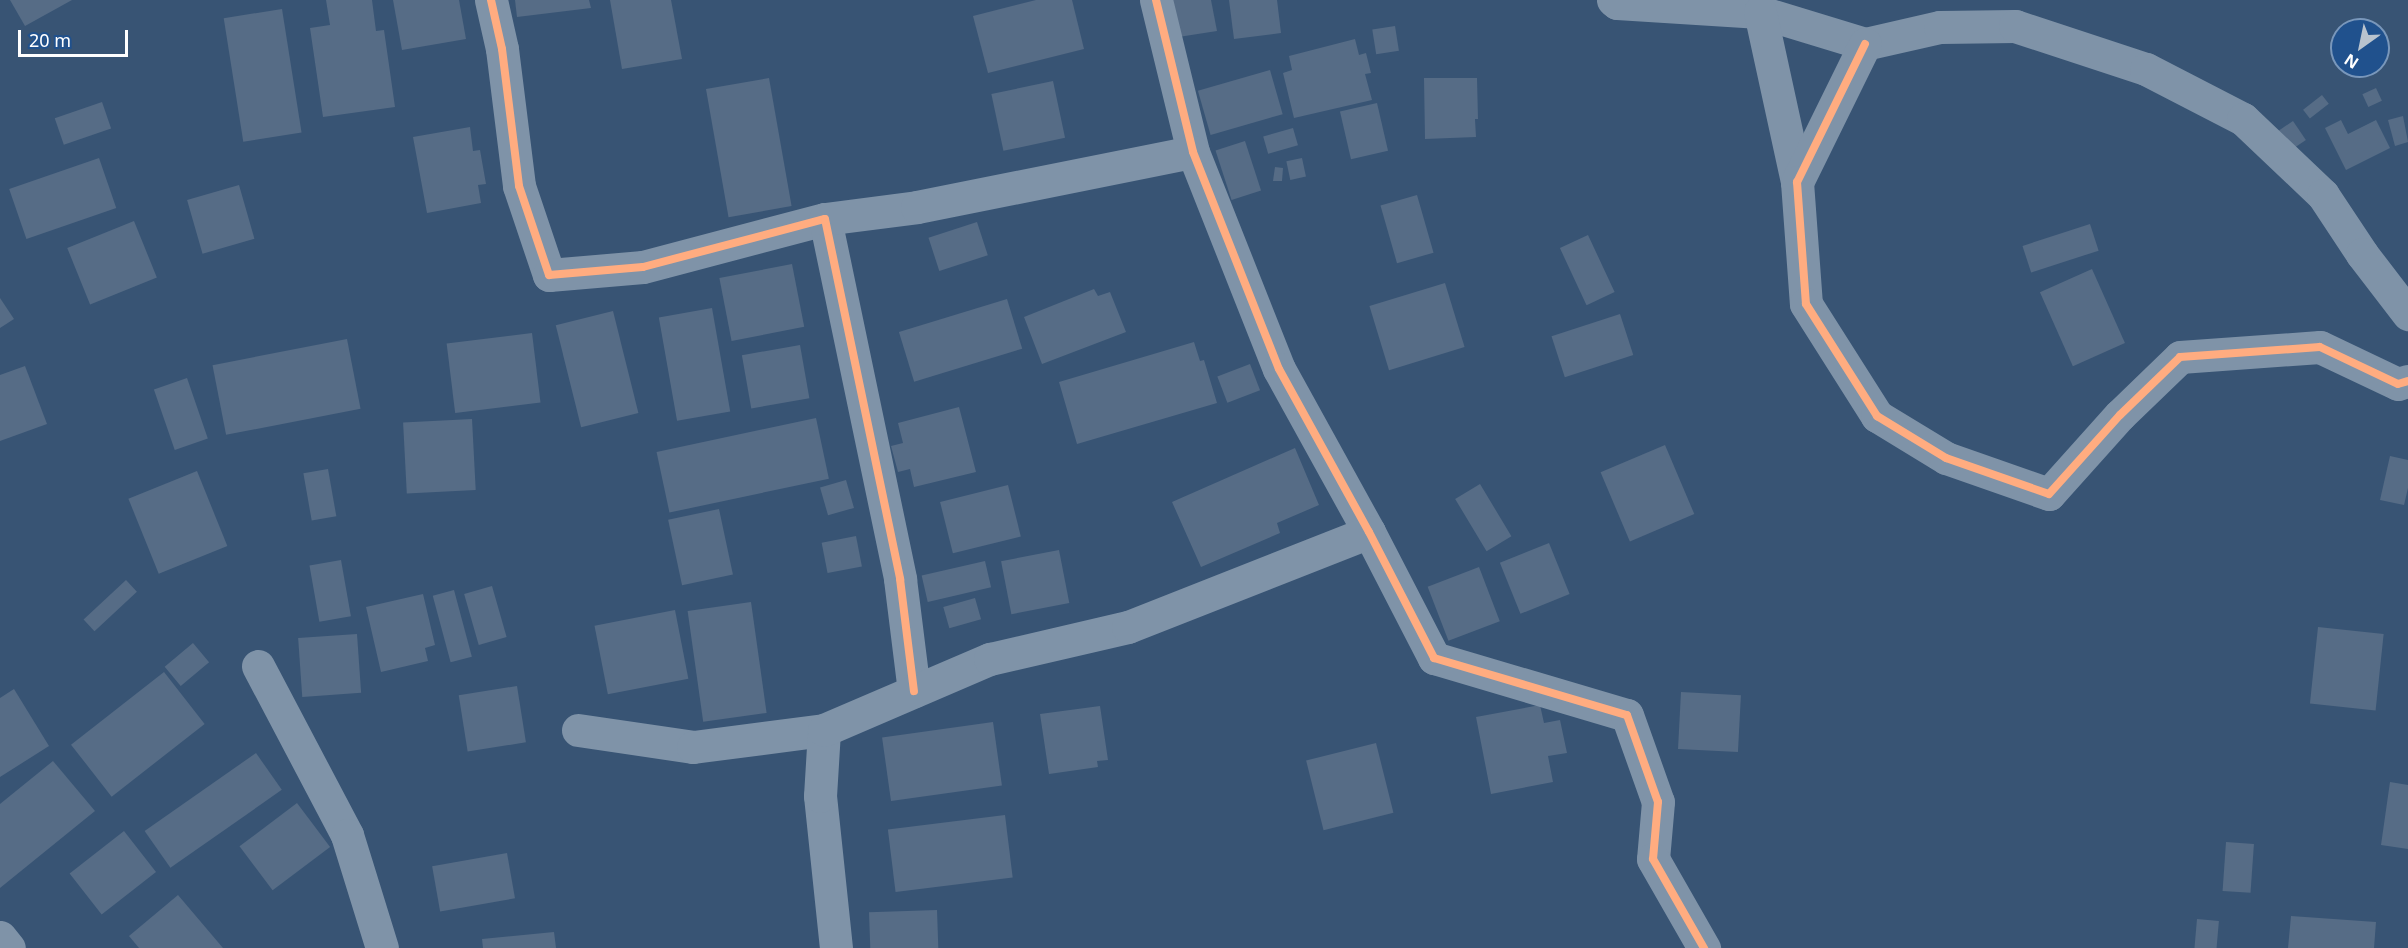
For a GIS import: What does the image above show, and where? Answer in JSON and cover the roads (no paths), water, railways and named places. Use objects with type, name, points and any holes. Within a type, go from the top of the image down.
[{"type":"street","points":[[491,0],[502,49],[519,186],[549,275],[643,267],[825,219],[917,207],[1193,152]]},
{"type":"street","points":[[1156,0],[1193,152],[1279,369],[1369,532],[1434,658],[1627,715],[1658,801],[1653,859],[1704,948]]},
{"type":"street","points":[[1613,0],[1617,3],[1760,12],[1865,44],[1940,27],[2015,26],[2146,69],[2243,119],[2323,195],[2362,254],[2408,314]]},
{"type":"street","points":[[1760,12],[1797,182],[1806,304],[1877,416],[1946,458],[2049,494],[2120,415],[2180,357],[2320,347],[2398,384],[2408,381]]},
{"type":"street","points":[[1797,182],[1865,44]]},
{"type":"street","points":[[825,219],[900,579],[914,691]]},
{"type":"street","points":[[578,730],[693,747],[824,730],[990,659],[1128,627],[1369,532]]},
{"type":"street","points":[[258,666],[347,835],[382,948]]},
{"type":"street","points":[[824,730],[820,796],[836,948]]},
{"type":"street","points":[[0,938],[9,948]]}]
